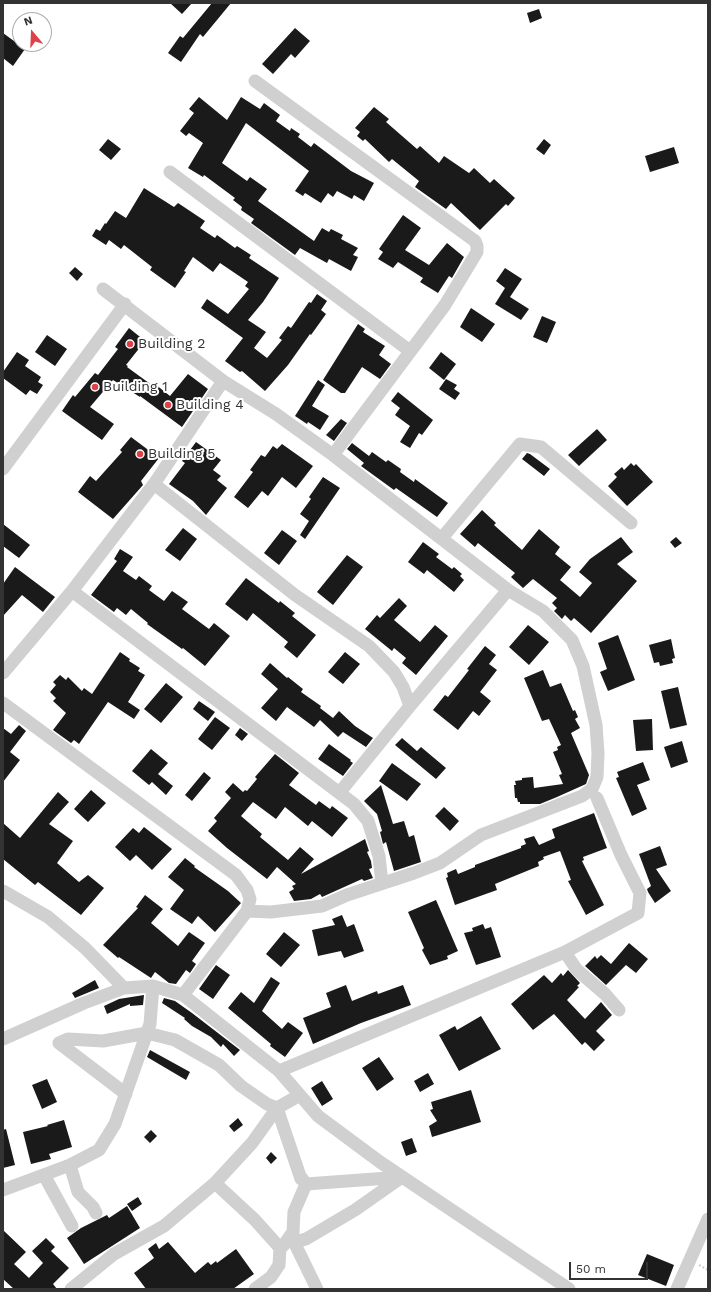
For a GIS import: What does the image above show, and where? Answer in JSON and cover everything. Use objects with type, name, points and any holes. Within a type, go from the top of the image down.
[{"type":"street","points":[[255,80],[475,242],[477,246],[477,252],[445,305],[333,455]]},
{"type":"street","points":[[170,172],[410,351]]},
{"type":"street","points":[[103,289],[125,304],[223,381],[276,414],[333,455],[508,590],[543,611],[572,640],[583,666],[596,725],[598,753],[596,777],[592,789],[582,796],[481,835],[440,863],[322,906],[270,912],[247,910]]},
{"type":"street","points":[[3,469],[125,304]]},
{"type":"street","points":[[3,673],[72,591],[154,484],[223,381]]},
{"type":"street","points":[[442,538],[520,444],[541,447],[631,523]]},
{"type":"street","points":[[154,484],[295,595],[369,646],[394,672],[403,687],[410,706]]},
{"type":"street","points":[[340,792],[508,590]]},
{"type":"street","points":[[72,591],[354,804],[368,821],[379,856],[382,883]]},
{"type":"street","points":[[3,703],[236,875],[247,890],[250,899],[247,910],[183,995]]},
{"type":"street","points":[[279,1071],[565,952],[638,912],[640,893],[621,855],[597,798]]},
{"type":"street","points":[[3,891],[48,917],[85,948],[124,988]]},
{"type":"street","points":[[565,952],[577,970],[605,994],[619,1010]]},
{"type":"street","points":[[3,1190],[70,1165],[99,1150],[115,1124],[150,1024],[153,986]]},
{"type":"street","points":[[3,1039],[84,1003],[124,988],[153,986],[183,995],[279,1071],[318,1116],[402,1177],[569,1289]]},
{"type":"street","points":[[126,1094],[59,1042],[68,1039],[103,1040],[147,1033],[175,1040],[212,1061],[241,1086],[267,1104],[277,1108],[302,1180],[294,1212],[293,1232],[280,1248],[279,1265],[271,1277],[256,1289]]},
{"type":"street","points":[[71,1289],[114,1254],[164,1226],[215,1183],[247,1149],[277,1108],[300,1095]]},
{"type":"street","points":[[70,1165],[78,1192],[93,1207],[96,1213]]},
{"type":"street","points":[[44,1175],[72,1226]]},
{"type":"street","points":[[302,1180],[402,1177]]},
{"type":"street","points":[[317,1289],[294,1242],[306,1239],[355,1210],[402,1177]]},
{"type":"street","points":[[215,1183],[256,1220],[280,1248]]},
{"type":"street","points":[[677,1289],[708,1219]]},
{"type":"building","points":[[170,3],[192,3],[182,14]]},
{"type":"building","points":[[212,3],[231,3],[203,37],[200,34],[181,62],[168,53],[180,36],[183,38]]},
{"type":"building","points":[[539,9],[542,18],[530,23],[527,13]]},
{"type":"building","points":[[295,28],[310,41],[295,58],[291,54],[273,74],[262,64]]},
{"type":"building","points":[[3,33],[12,40],[12,52],[23,52],[13,66],[3,58]]},
{"type":"building","points":[[199,97],[227,120],[241,97],[260,109],[264,103],[280,115],[276,121],[290,131],[291,128],[300,134],[298,137],[311,147],[314,143],[351,171],[374,183],[364,201],[354,195],[352,199],[337,191],[333,197],[328,193],[321,203],[305,193],[303,196],[295,191],[309,171],[246,123],[222,163],[247,181],[250,177],[267,189],[258,201],[314,241],[322,228],[329,232],[331,229],[343,235],[341,239],[358,248],[353,255],[358,257],[351,271],[329,259],[327,263],[300,248],[295,255],[251,223],[254,219],[241,210],[242,207],[233,200],[235,198],[204,175],[203,177],[188,168],[203,143],[189,133],[186,136],[180,131],[194,113],[189,109]]},
{"type":"building","points":[[374,107],[389,119],[386,122],[417,149],[420,146],[439,163],[444,156],[469,173],[474,168],[490,183],[494,179],[515,198],[508,206],[506,204],[480,230],[451,203],[446,209],[415,187],[419,181],[392,159],[389,162],[365,139],[363,141],[357,136],[360,132],[355,128]]},
{"type":"building","points":[[108,139],[121,149],[111,160],[99,150]]},
{"type":"building","points":[[544,139],[551,145],[544,155],[536,149]]},
{"type":"building","points":[[674,147],[679,163],[650,172],[645,156]]},
{"type":"building","points":[[144,188],[174,207],[178,203],[205,221],[200,228],[215,238],[217,235],[235,248],[237,246],[251,255],[249,258],[279,278],[263,302],[248,320],[266,332],[254,348],[267,358],[282,340],[279,338],[288,326],[291,328],[309,302],[311,303],[317,294],[327,301],[321,310],[326,314],[288,365],[265,391],[242,371],[240,372],[225,361],[243,338],[201,308],[207,299],[228,314],[249,289],[245,286],[248,282],[220,263],[213,272],[193,257],[184,271],[186,272],[175,288],[150,270],[152,267],[124,245],[121,249],[109,240],[106,245],[92,236],[96,229],[100,231],[115,211],[126,218]]},
{"type":"building","points":[[403,215],[421,228],[405,250],[429,265],[447,243],[464,257],[452,278],[449,276],[438,293],[420,282],[423,278],[398,262],[393,268],[378,259],[383,252],[379,249]]},
{"type":"building","points":[[75,267],[83,274],[77,281],[69,273]]},
{"type":"building","points":[[505,268],[522,279],[510,297],[529,309],[521,320],[495,304],[505,288],[496,281]]},
{"type":"building","points":[[471,308],[495,324],[482,342],[460,327]]},
{"type":"building","points":[[542,316],[556,322],[547,343],[533,337]]},
{"type":"building","points":[[358,324],[365,329],[363,332],[385,346],[379,355],[391,364],[380,379],[362,367],[345,393],[341,393],[323,380]]},
{"type":"building","points":[[129,328],[145,341],[126,365],[128,366],[127,367],[153,386],[155,384],[170,396],[188,374],[208,389],[182,427],[140,396],[113,380],[90,407],[114,424],[102,440],[62,411],[73,395],[75,397],[95,373],[98,375],[118,349],[115,347]]},
{"type":"building","points":[[47,335],[67,349],[55,366],[35,352]]},
{"type":"building","points":[[17,352],[29,360],[25,366],[41,377],[38,382],[43,385],[37,394],[30,390],[26,395],[3,378],[3,372]]},
{"type":"building","points":[[441,352],[456,364],[444,380],[429,368]]},
{"type":"building","points":[[446,379],[457,385],[454,389],[460,393],[455,400],[439,389]]},
{"type":"building","points":[[318,380],[325,385],[312,406],[329,416],[320,430],[295,416]]},
{"type":"building","points":[[398,392],[433,420],[422,435],[419,433],[410,448],[400,442],[410,426],[395,415],[400,408],[391,401]]},
{"type":"building","points":[[341,419],[347,423],[334,441],[326,435]]},
{"type":"building","points":[[597,429],[607,440],[579,466],[568,455]]},
{"type":"building","points":[[131,437],[159,458],[141,481],[143,485],[113,519],[78,492],[90,476],[96,481],[122,452],[120,450]]},
{"type":"building","points":[[196,442],[221,460],[213,470],[221,476],[217,480],[227,488],[206,515],[193,501],[169,484],[185,463],[182,461]]},
{"type":"building","points":[[352,443],[369,456],[372,452],[386,462],[388,460],[401,469],[400,472],[414,482],[415,479],[448,503],[437,517],[396,488],[394,490],[361,466],[364,463],[347,449]]},
{"type":"building","points":[[282,444],[313,466],[296,488],[282,477],[268,496],[262,491],[248,508],[234,497],[253,472],[250,470],[261,455],[265,457],[273,446],[277,449]]},
{"type":"building","points":[[527,453],[550,469],[544,476],[522,459]]},
{"type":"building","points":[[631,463],[634,466],[636,464],[653,482],[627,506],[608,486],[617,477],[614,474],[622,467],[624,470]]},
{"type":"building","points":[[323,477],[340,488],[305,539],[300,535],[309,521],[300,514],[311,499],[309,497]]},
{"type":"building","points":[[482,510],[496,523],[494,525],[522,550],[539,529],[560,547],[555,554],[571,567],[560,580],[580,597],[592,583],[579,572],[590,559],[621,537],[633,552],[617,564],[637,581],[591,633],[574,618],[571,621],[565,615],[562,619],[554,611],[557,608],[552,603],[557,598],[533,579],[523,588],[511,577],[515,573],[478,543],[475,547],[460,534]]},
{"type":"building","points":[[3,524],[30,545],[19,558],[3,546]]},
{"type":"building","points":[[183,528],[197,539],[180,561],[165,550]]},
{"type":"building","points":[[282,530],[297,541],[279,565],[264,553]]},
{"type":"building","points":[[676,537],[682,543],[675,548],[670,542]]},
{"type":"building","points":[[423,542],[439,554],[436,557],[452,569],[454,567],[462,574],[460,576],[464,580],[454,592],[427,570],[424,574],[408,562]]},
{"type":"building","points":[[120,549],[133,557],[123,571],[136,580],[139,576],[152,586],[149,590],[164,601],[172,591],[188,602],[182,609],[209,629],[214,623],[230,636],[205,666],[183,648],[182,649],[147,624],[148,623],[131,609],[126,615],[117,608],[114,612],[91,595],[117,561],[114,559]]},
{"type":"building","points":[[347,555],[363,567],[333,605],[317,592]]},
{"type":"building","points":[[15,567],[55,597],[43,612],[22,595],[3,616],[3,584]]},
{"type":"building","points":[[246,578],[295,613],[292,616],[316,635],[297,658],[284,647],[288,642],[253,613],[247,621],[225,604]]},
{"type":"building","points":[[399,598],[407,606],[394,620],[420,642],[435,625],[448,636],[416,675],[402,663],[406,658],[394,648],[392,651],[365,629],[377,615],[380,618]]},
{"type":"building","points":[[528,625],[549,642],[529,665],[509,647]]},
{"type":"building","points":[[618,635],[635,680],[608,691],[600,672],[607,669],[598,643]]},
{"type":"building","points":[[671,639],[675,658],[672,659],[673,663],[660,666],[659,662],[654,663],[649,645]]},
{"type":"building","points":[[485,646],[496,655],[489,664],[497,670],[480,692],[491,701],[479,716],[473,711],[458,730],[433,710],[445,695],[448,697]]},
{"type":"building","points":[[120,652],[130,659],[129,661],[140,668],[138,671],[145,675],[128,702],[140,710],[134,719],[108,702],[79,744],[74,740],[71,743],[53,730],[66,713],[53,701],[56,698],[50,692],[56,685],[53,682],[60,675],[66,680],[68,677],[82,691],[84,688],[92,694]]},
{"type":"building","points":[[345,652],[360,664],[343,684],[328,672]]},
{"type":"building","points":[[270,663],[287,678],[288,677],[303,689],[301,692],[321,706],[320,708],[333,718],[339,711],[355,726],[373,738],[366,747],[343,732],[338,737],[320,720],[314,727],[287,707],[276,721],[261,708],[278,689],[261,674]]},
{"type":"building","points":[[543,670],[550,687],[561,683],[573,711],[575,710],[578,717],[575,719],[580,728],[571,733],[589,775],[586,784],[557,797],[540,804],[520,804],[517,798],[515,798],[515,781],[522,780],[522,778],[533,777],[534,788],[563,784],[559,775],[562,774],[553,752],[558,750],[557,747],[561,745],[549,719],[542,721],[524,678]]},
{"type":"building","points":[[166,683],[183,697],[161,723],[144,709]]},
{"type":"building","points":[[678,687],[687,725],[670,729],[661,691]]},
{"type":"building","points":[[199,701],[215,712],[208,721],[193,709]]},
{"type":"building","points":[[215,717],[230,728],[212,750],[198,739]]},
{"type":"building","points":[[652,719],[653,750],[636,751],[633,720]]},
{"type":"building","points":[[19,725],[26,731],[10,752],[20,760],[3,782],[3,728],[11,734]]},
{"type":"building","points":[[240,728],[248,734],[242,741],[235,735]]},
{"type":"building","points":[[402,738],[417,751],[421,747],[446,768],[436,779],[395,745]]},
{"type":"building","points":[[682,741],[688,762],[671,768],[664,747]]},
{"type":"building","points":[[329,744],[353,763],[343,776],[318,759]]},
{"type":"building","points":[[151,749],[168,763],[158,774],[173,786],[166,795],[152,782],[149,785],[132,771]]},
{"type":"building","points":[[275,754],[299,773],[289,785],[316,805],[319,801],[330,809],[332,806],[348,818],[332,837],[312,821],[308,826],[285,807],[276,819],[253,802],[241,816],[262,834],[260,837],[288,860],[300,847],[314,859],[301,874],[365,839],[372,868],[369,869],[373,878],[364,881],[362,879],[322,897],[320,894],[311,899],[294,901],[289,892],[294,889],[292,886],[296,884],[277,867],[267,879],[208,831],[217,821],[214,818],[231,798],[225,792],[233,783],[243,792],[245,790],[247,791],[257,779],[255,777]]},
{"type":"building","points":[[643,762],[650,780],[637,785],[647,809],[632,816],[616,778],[619,777],[617,772]]},
{"type":"building","points":[[392,763],[421,784],[407,801],[379,781]]},
{"type":"building","points":[[204,772],[211,778],[192,801],[185,795]]},
{"type":"building","points":[[381,785],[393,824],[404,821],[409,837],[414,835],[421,862],[394,871],[386,842],[383,844],[380,832],[382,831],[377,814],[364,801]]},
{"type":"building","points":[[91,790],[106,803],[88,822],[74,809]]},
{"type":"building","points":[[58,792],[69,802],[49,824],[73,841],[57,863],[79,882],[88,875],[104,888],[81,915],[38,882],[35,885],[3,859],[3,823],[20,838]]},
{"type":"building","points":[[444,807],[459,821],[450,831],[435,816]]},
{"type":"building","points":[[594,813],[607,848],[583,857],[584,860],[582,861],[604,905],[586,915],[568,881],[571,880],[560,851],[543,857],[544,859],[538,862],[539,866],[495,884],[497,890],[455,905],[446,878],[448,877],[447,873],[456,869],[458,874],[475,867],[475,865],[521,848],[521,846],[526,844],[524,839],[534,836],[539,845],[555,838],[552,829]]},
{"type":"building","points":[[144,827],[172,849],[152,870],[136,855],[130,861],[115,847],[133,828],[139,833]]},
{"type":"building","points":[[660,846],[667,865],[656,869],[671,891],[655,903],[647,889],[651,886],[639,854]]},
{"type":"building","points":[[185,858],[195,866],[194,867],[228,891],[241,903],[215,932],[198,916],[192,924],[170,909],[184,890],[168,877]]},
{"type":"building","points":[[145,895],[163,909],[151,923],[178,946],[189,932],[205,943],[192,961],[196,964],[190,973],[186,970],[176,984],[169,983],[155,972],[151,978],[119,957],[118,958],[103,945],[138,908],[136,907]]},
{"type":"building","points":[[436,900],[458,951],[447,956],[448,959],[430,965],[422,950],[424,948],[408,912]]},
{"type":"building","points":[[342,915],[347,927],[354,924],[364,951],[344,958],[341,951],[318,956],[312,930],[335,925],[332,919]]},
{"type":"building","points":[[483,924],[485,929],[491,927],[501,957],[476,965],[464,933],[473,931],[472,928]]},
{"type":"building","points":[[284,932],[300,945],[281,967],[266,954]]},
{"type":"building","points":[[629,943],[648,959],[636,973],[626,965],[606,985],[585,966],[595,956],[597,959],[601,955],[611,964]]},
{"type":"building","points":[[216,965],[230,975],[213,999],[199,989]]},
{"type":"building","points":[[568,970],[580,983],[577,986],[579,987],[567,1000],[585,1019],[601,1002],[612,1015],[596,1031],[605,1040],[594,1051],[585,1042],[582,1045],[554,1014],[533,1030],[511,1004],[544,975],[552,983],[561,973],[563,976]]},
{"type":"building","points":[[271,977],[280,983],[262,1011],[282,1029],[288,1022],[303,1033],[285,1057],[270,1046],[271,1044],[228,1008],[241,992],[254,1003]]},
{"type":"building","points":[[95,980],[99,988],[75,998],[72,993]]},
{"type":"building","points":[[346,985],[352,1001],[377,991],[378,994],[403,985],[411,1005],[361,1023],[313,1044],[303,1018],[331,1007],[326,993]]},
{"type":"building","points":[[144,995],[143,1005],[130,1006],[130,1004],[107,1014],[104,1006],[119,999]]},
{"type":"building","points":[[164,998],[175,1001],[240,1050],[234,1056],[223,1044],[221,1047],[211,1037],[192,1026],[184,1019],[185,1018],[162,1003]]},
{"type":"building","points":[[481,1016],[501,1049],[459,1071],[439,1035],[455,1026],[457,1030]]},
{"type":"building","points":[[150,1050],[190,1072],[186,1080],[147,1057]]},
{"type":"building","points":[[379,1057],[394,1079],[377,1091],[362,1068]]},
{"type":"building","points":[[428,1073],[434,1084],[420,1092],[414,1081]]},
{"type":"building","points":[[47,1079],[57,1102],[42,1109],[32,1085]]},
{"type":"building","points":[[322,1081],[333,1099],[322,1106],[311,1088]]},
{"type":"building","points":[[471,1090],[481,1122],[432,1137],[429,1126],[437,1121],[430,1110],[433,1109],[431,1102]]},
{"type":"building","points":[[238,1118],[243,1125],[234,1132],[229,1126]]},
{"type":"building","points":[[64,1120],[72,1147],[49,1154],[51,1159],[31,1164],[23,1132],[48,1126],[47,1125]]},
{"type":"building","points":[[6,1129],[15,1165],[3,1168],[3,1130]]},
{"type":"building","points":[[151,1130],[157,1136],[150,1143],[144,1137]]},
{"type":"building","points":[[412,1138],[417,1152],[406,1156],[401,1142]]},
{"type":"building","points":[[271,1152],[277,1158],[271,1164],[266,1158]]},
{"type":"building","points":[[138,1197],[142,1204],[132,1211],[127,1204]]},
{"type":"building","points":[[127,1206],[140,1228],[84,1264],[67,1238],[81,1228],[107,1215],[109,1218]]},
{"type":"building","points":[[3,1230],[26,1252],[14,1264],[29,1278],[43,1263],[32,1251],[46,1238],[55,1247],[51,1251],[69,1268],[53,1284],[57,1289],[14,1289],[3,1279]]},
{"type":"building","points":[[168,1242],[195,1273],[208,1262],[211,1265],[216,1261],[217,1263],[236,1249],[254,1274],[233,1289],[146,1289],[134,1273],[154,1258],[148,1249],[156,1243],[159,1249]]},
{"type":"building","points":[[647,1254],[674,1265],[666,1286],[638,1275]]},
{"type":"place","name":"Building 2","points":[[130,344]]},
{"type":"place","name":"Building 1","points":[[95,387]]},
{"type":"place","name":"Building 4","points":[[168,405]]},
{"type":"place","name":"Building 5","points":[[140,454]]}]
